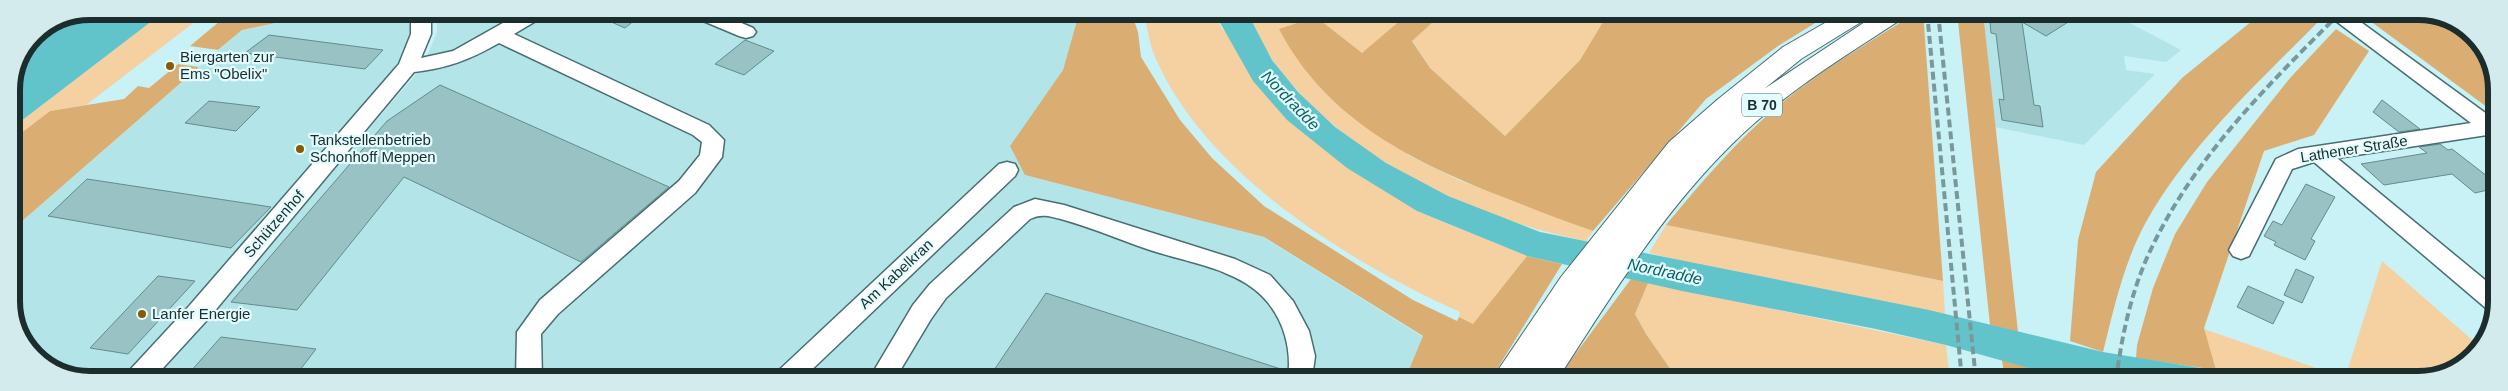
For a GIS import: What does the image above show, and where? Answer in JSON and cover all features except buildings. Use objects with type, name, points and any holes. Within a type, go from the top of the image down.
[{"type":"highway","name":"B 70","points":[[1515,371],[1585,289],[1636,219],[1678,149],[1726,106],[1792,53],[1848,20]]},
{"type":"highway","name":"B 70","points":[[1636,219],[1744,120],[1812,65],[1884,20]]},
{"type":"highway","name":"B 70","points":[[1544,371],[1585,289]]},
{"type":"street","name":"Schützenhof","points":[[144,371],[205,305],[408,66],[421,34],[420,20]]},
{"type":"street","points":[[408,66],[437,62],[460,56],[524,20]]},
{"type":"street","points":[[717,20],[746,32]]},
{"type":"street","name":"Lathener Straße","points":[[2345,20],[2488,125]]},
{"type":"street","points":[[499,35],[701,130],[713,140],[711,157],[686,187],[550,308],[529,332],[529,371]]},
{"type":"street","name":"Lathener Straße","points":[[2240,250],[2284,164],[2298,157],[2488,130]]},
{"type":"street","points":[[2318,154],[2488,296]]},
{"type":"street","name":"Am Kabelkran","points":[[794,371],[1007,170]]},
{"type":"street","points":[[887,371],[922,312],[938,291],[1003,228],[1022,213],[1035,207],[1056,210],[1241,271],[1270,288],[1290,317],[1303,351],[1303,371]]},
{"type":"shaded area","points":[[153,20],[197,20],[86,105],[50,111],[20,134],[20,122]]},
{"type":"shaded area","points":[[221,20],[282,20],[242,30],[218,50],[190,46]]},
{"type":"shaded area","points":[[282,20],[412,20],[412,23],[403,55],[376,94],[131,371],[81,370],[59,364],[51,359],[37,347],[29,336],[21,314],[20,223],[242,30]]},
{"type":"shaded area","points":[[437,20],[1074,20],[1076,24],[1063,70],[1039,108],[1025,175],[1263,237],[1423,337],[1408,371],[161,371],[423,66],[437,32]]},
{"type":"shaded area","points":[[1074,20],[1134,20],[1138,32],[1141,57],[1180,120],[1212,158],[1264,206],[1413,300],[1457,321],[1459,317],[1473,324],[1527,256],[1562,264],[1496,371],[1408,371],[1423,336],[1264,237],[1025,175],[1010,146],[1063,70],[1076,24]]},
{"type":"shaded area","points":[[1145,20],[1218,20],[1222,29],[1417,211],[1527,256],[1473,325],[1459,317],[1460,312],[1417,292],[1329,241],[1285,210],[1245,177],[1209,140],[1179,101],[1152,48]]},
{"type":"shaded area","points":[[1251,20],[1318,20],[1408,155],[1461,181],[1593,231],[1586,241],[1543,231],[1499,217],[1456,200],[1414,179],[1373,155],[1336,127],[1303,96],[1274,62]]},
{"type":"shaded area","points":[[1307,20],[1320,20],[1362,53],[1401,20],[1435,20],[1412,41],[1430,68],[1505,136],[1580,60],[1604,20],[1820,20],[1778,46],[1706,99],[1593,231],[1473,185],[1407,154],[1377,135],[1348,114],[1322,89],[1299,61],[1279,29]]},
{"type":"shaded area","points":[[1320,20],[1401,20],[1362,54]]},
{"type":"shaded area","points":[[1435,20],[1604,20],[1580,60],[1505,136],[1430,68],[1412,40]]},
{"type":"shaded area","points":[[1904,20],[1924,20],[1943,281],[1666,225],[1733,148],[1763,119],[1828,68]]},
{"type":"shaded area","points":[[1958,20],[1984,20],[2018,332],[1990,325]]},
{"type":"shaded area","points":[[1984,20],[2124,20],[2181,50],[2166,62],[2124,56],[2126,70],[2155,74],[2084,145],[1995,127]]},
{"type":"shaded area","points":[[2253,20],[2320,20],[2250,90],[2204,140],[2164,193],[2138,237],[2120,286],[2103,352],[2070,341],[2078,240],[2096,172],[2182,78]]},
{"type":"shaded area","points":[[2369,20],[2427,21],[2449,27],[2461,35],[2473,47],[2481,59],[2487,77],[2488,108]]},
{"type":"shaded area","points":[[2336,29],[2369,51],[2314,135],[2264,151],[2204,328],[2216,370],[2136,358],[2137,345],[2153,288],[2175,234],[2207,182],[2290,78]]},
{"type":"shaded area","points":[[178,64],[199,67],[20,223],[20,134],[50,111],[124,99],[138,86],[149,88]]},
{"type":"shaded area","points":[[1666,225],[1943,281],[1945,314],[1715,269],[1649,253]]},
{"type":"shaded area","points":[[2382,261],[2474,342],[2464,354],[2453,362],[2427,370],[2347,371]]},
{"type":"shaded area","points":[[1631,279],[1648,283],[1635,314],[1646,334],[1672,371],[1563,371]]},
{"type":"shaded area","points":[[1648,283],[1946,345],[1949,371],[1672,371],[1646,334],[1635,314]]},
{"type":"shaded area","points":[[2204,329],[2325,371],[2216,370]]},
{"type":"shaded area","points":[[2002,360],[2040,371],[2004,371]]},
{"type":"water","points":[[153,20],[20,122],[21,77],[25,63],[32,51],[51,32],[63,25],[77,21]]},
{"type":"water","name":"Nordradde","points":[[1219,20],[1251,20],[1272,60],[1298,92],[1335,127],[1386,163],[1448,196],[1540,232],[1929,310],[2103,352],[2219,371],[2039,371],[1946,345],[1876,329],[1682,291],[1527,256],[1417,211],[1347,168],[1287,120],[1253,81]]},
{"type":"railway","points":[[1928,20],[1961,371]]},
{"type":"railway","points":[[1939,20],[1975,371]]},
{"type":"railway","points":[[2117,371],[2121,345],[2139,277],[2153,245],[2171,212],[2191,180],[2237,121],[2262,92],[2333,20]]},
{"type":"place","name":"Biergarten zur Ems \"Obelix\"","points":[[170,66]]},
{"type":"place","name":"Tankstellenbetrieb Schonhoff Meppen","points":[[300,149]]},
{"type":"place","name":"Lanfer Energie","points":[[142,314]]}]
